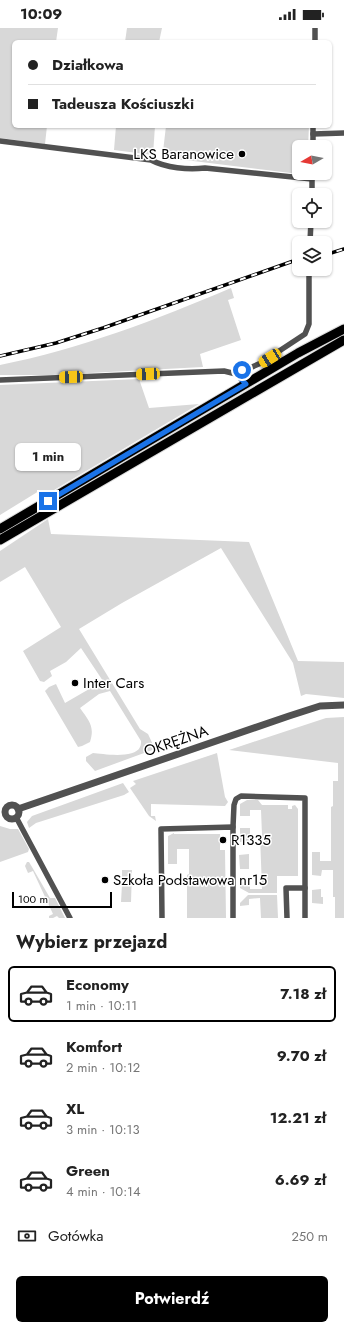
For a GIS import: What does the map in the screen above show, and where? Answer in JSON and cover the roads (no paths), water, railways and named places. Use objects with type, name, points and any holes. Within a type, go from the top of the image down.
[{"type":"main road","points":[[0,529],[298,353],[344,329]]},
{"type":"main road","points":[[0,540],[344,340]]},
{"type":"street","points":[[315,28],[315,40]]},
{"type":"street","points":[[313,128],[313,140]]},
{"type":"street","points":[[313,134],[344,133]]},
{"type":"street","points":[[0,140],[151,160],[158,164],[194,169],[205,168],[292,175]]},
{"type":"street","points":[[236,374],[261,363],[305,334],[309,324],[308,276]]},
{"type":"street","points":[[0,380],[211,371],[230,372],[236,374],[246,384]]},
{"type":"street","name":"OKRĘŻNA","points":[[18,809],[320,706],[344,705]]},
{"type":"street","points":[[233,918],[234,805],[236,799],[242,796],[305,798],[305,918]]},
{"type":"street","points":[[16,817],[12,818],[3,814],[7,807],[10,805],[16,806],[18,809],[18,814],[16,817],[70,918]]},
{"type":"street","points":[[162,918],[161,828],[233,827]]},
{"type":"street","points":[[287,918],[286,888],[305,888]]},
{"type":"railway","points":[[332,253],[344,249]]},
{"type":"railway","points":[[0,356],[56,343],[103,328],[292,261]]},
{"type":"place","name":"LKS Baranowice","points":[[242,154]]},
{"type":"place","name":"Inter Cars","points":[[75,683]]},
{"type":"place","name":"R1335","points":[[223,840]]},
{"type":"place","name":"Szkoła Podstawowa nr15","points":[[105,880]]}]
